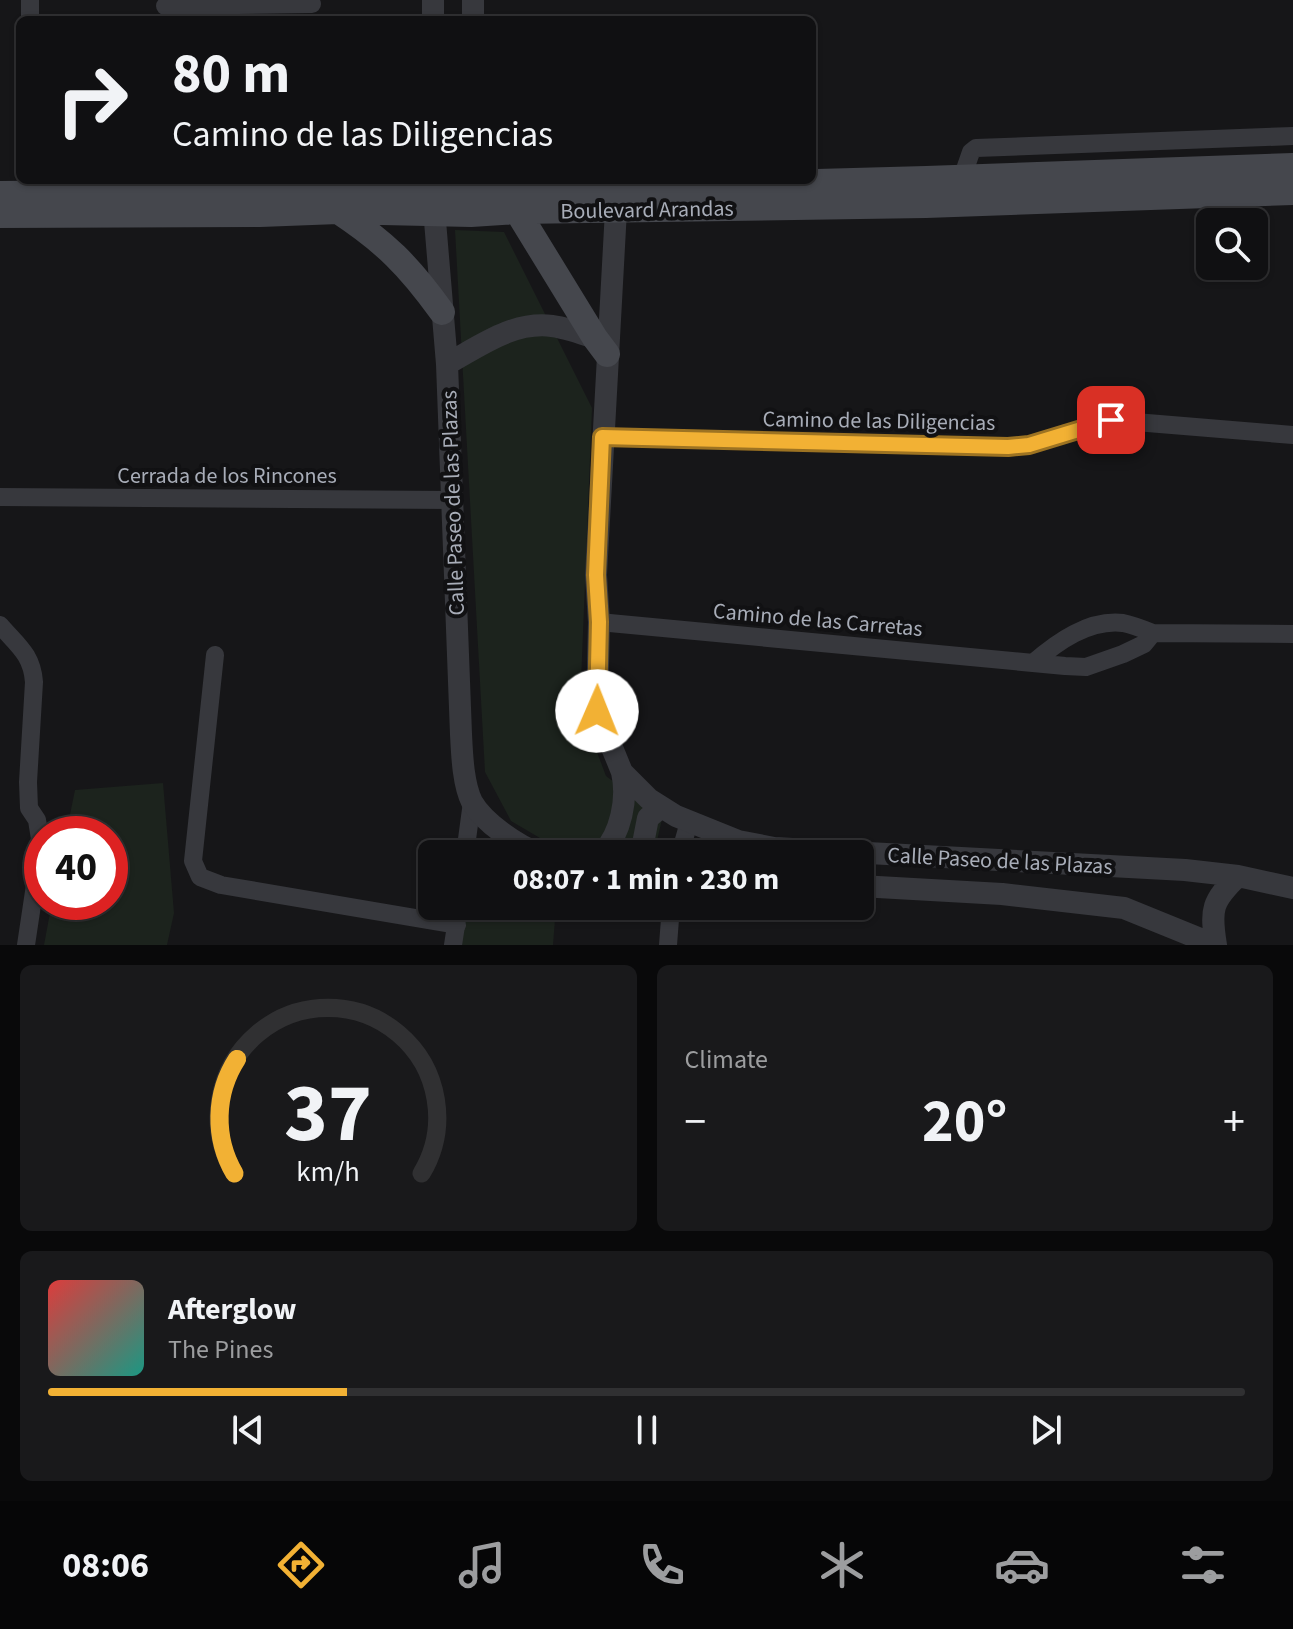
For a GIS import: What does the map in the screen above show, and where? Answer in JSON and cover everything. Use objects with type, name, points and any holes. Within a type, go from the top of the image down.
[{"type":"main road","name":"Boulevard Arandas","points":[[511,200],[1293,166]]},
{"type":"main road","name":"Boulevard Arandas","points":[[0,194],[30,187],[472,194],[616,210],[926,205],[1293,192]]},
{"type":"main road","name":"Boulevard Arandas","points":[[0,215],[338,211],[433,194]]},
{"type":"main road","points":[[511,200],[601,346]]},
{"type":"main road","points":[[338,211],[369,231],[396,255],[421,282],[442,312]]},
{"type":"street","points":[[165,9],[312,4]]},
{"type":"street","points":[[962,178],[971,152],[976,148],[1293,136]]},
{"type":"street","name":"Calle Paseo de las Plazas","points":[[433,194],[447,364],[461,734],[472,802]]},
{"type":"street","name":"Calle Paseo de las Plazas","points":[[616,210],[601,346],[602,437],[596,575],[599,622],[597,711],[622,772],[649,799],[689,822],[738,841],[774,848],[1170,869],[1238,876],[1293,888]]},
{"type":"street","points":[[447,364],[515,329],[549,325],[563,328],[601,346]]},
{"type":"street","name":"Camino de las Diligencias","points":[[602,437],[1008,447],[1029,445],[1111,420],[1293,435]]},
{"type":"street","name":"Cerrada de los Rincones","points":[[0,497],[453,500]]},
{"type":"street","name":"Camino de las Carretas","points":[[599,622],[1086,667],[1144,644],[1153,633]]},
{"type":"street","points":[[1033,663],[1051,647],[1088,627],[1107,623],[1121,623],[1153,633],[1293,634]]},
{"type":"street","points":[[0,625],[33,666],[28,795],[29,808],[37,820],[41,845],[26,945]]},
{"type":"street","points":[[215,655],[193,861],[200,877],[221,885],[418,911]]},
{"type":"street","points":[[611,840],[620,817],[624,784],[622,772]]},
{"type":"street","points":[[467,840],[472,802]]},
{"type":"street","points":[[472,802],[495,828],[513,840]]},
{"type":"street","points":[[644,840],[648,818],[661,807]]},
{"type":"street","points":[[684,840],[689,822]]},
{"type":"street","points":[[1215,945],[1214,906],[1221,892],[1238,876]]},
{"type":"street","name":"Calle Paseo de las Plazas","points":[[874,887],[1002,894],[1124,908],[1215,945]]},
{"type":"street","points":[[453,945],[457,920]]},
{"type":"street","points":[[668,945],[670,920]]},
{"type":"shaded area","points":[[455,230],[504,232],[592,408],[580,707],[606,776],[662,819],[657,840],[543,840],[511,821],[485,772]]},
{"type":"shaded area","points":[[163,783],[174,913],[167,945],[44,945],[49,920],[128,920],[128,816],[70,816],[75,790]]},
{"type":"shaded area","points":[[462,920],[555,920],[553,945],[459,945]]},
{"type":"route","points":[[597,711],[599,622],[596,575],[602,437],[1008,447],[1029,445],[1111,420]]}]
